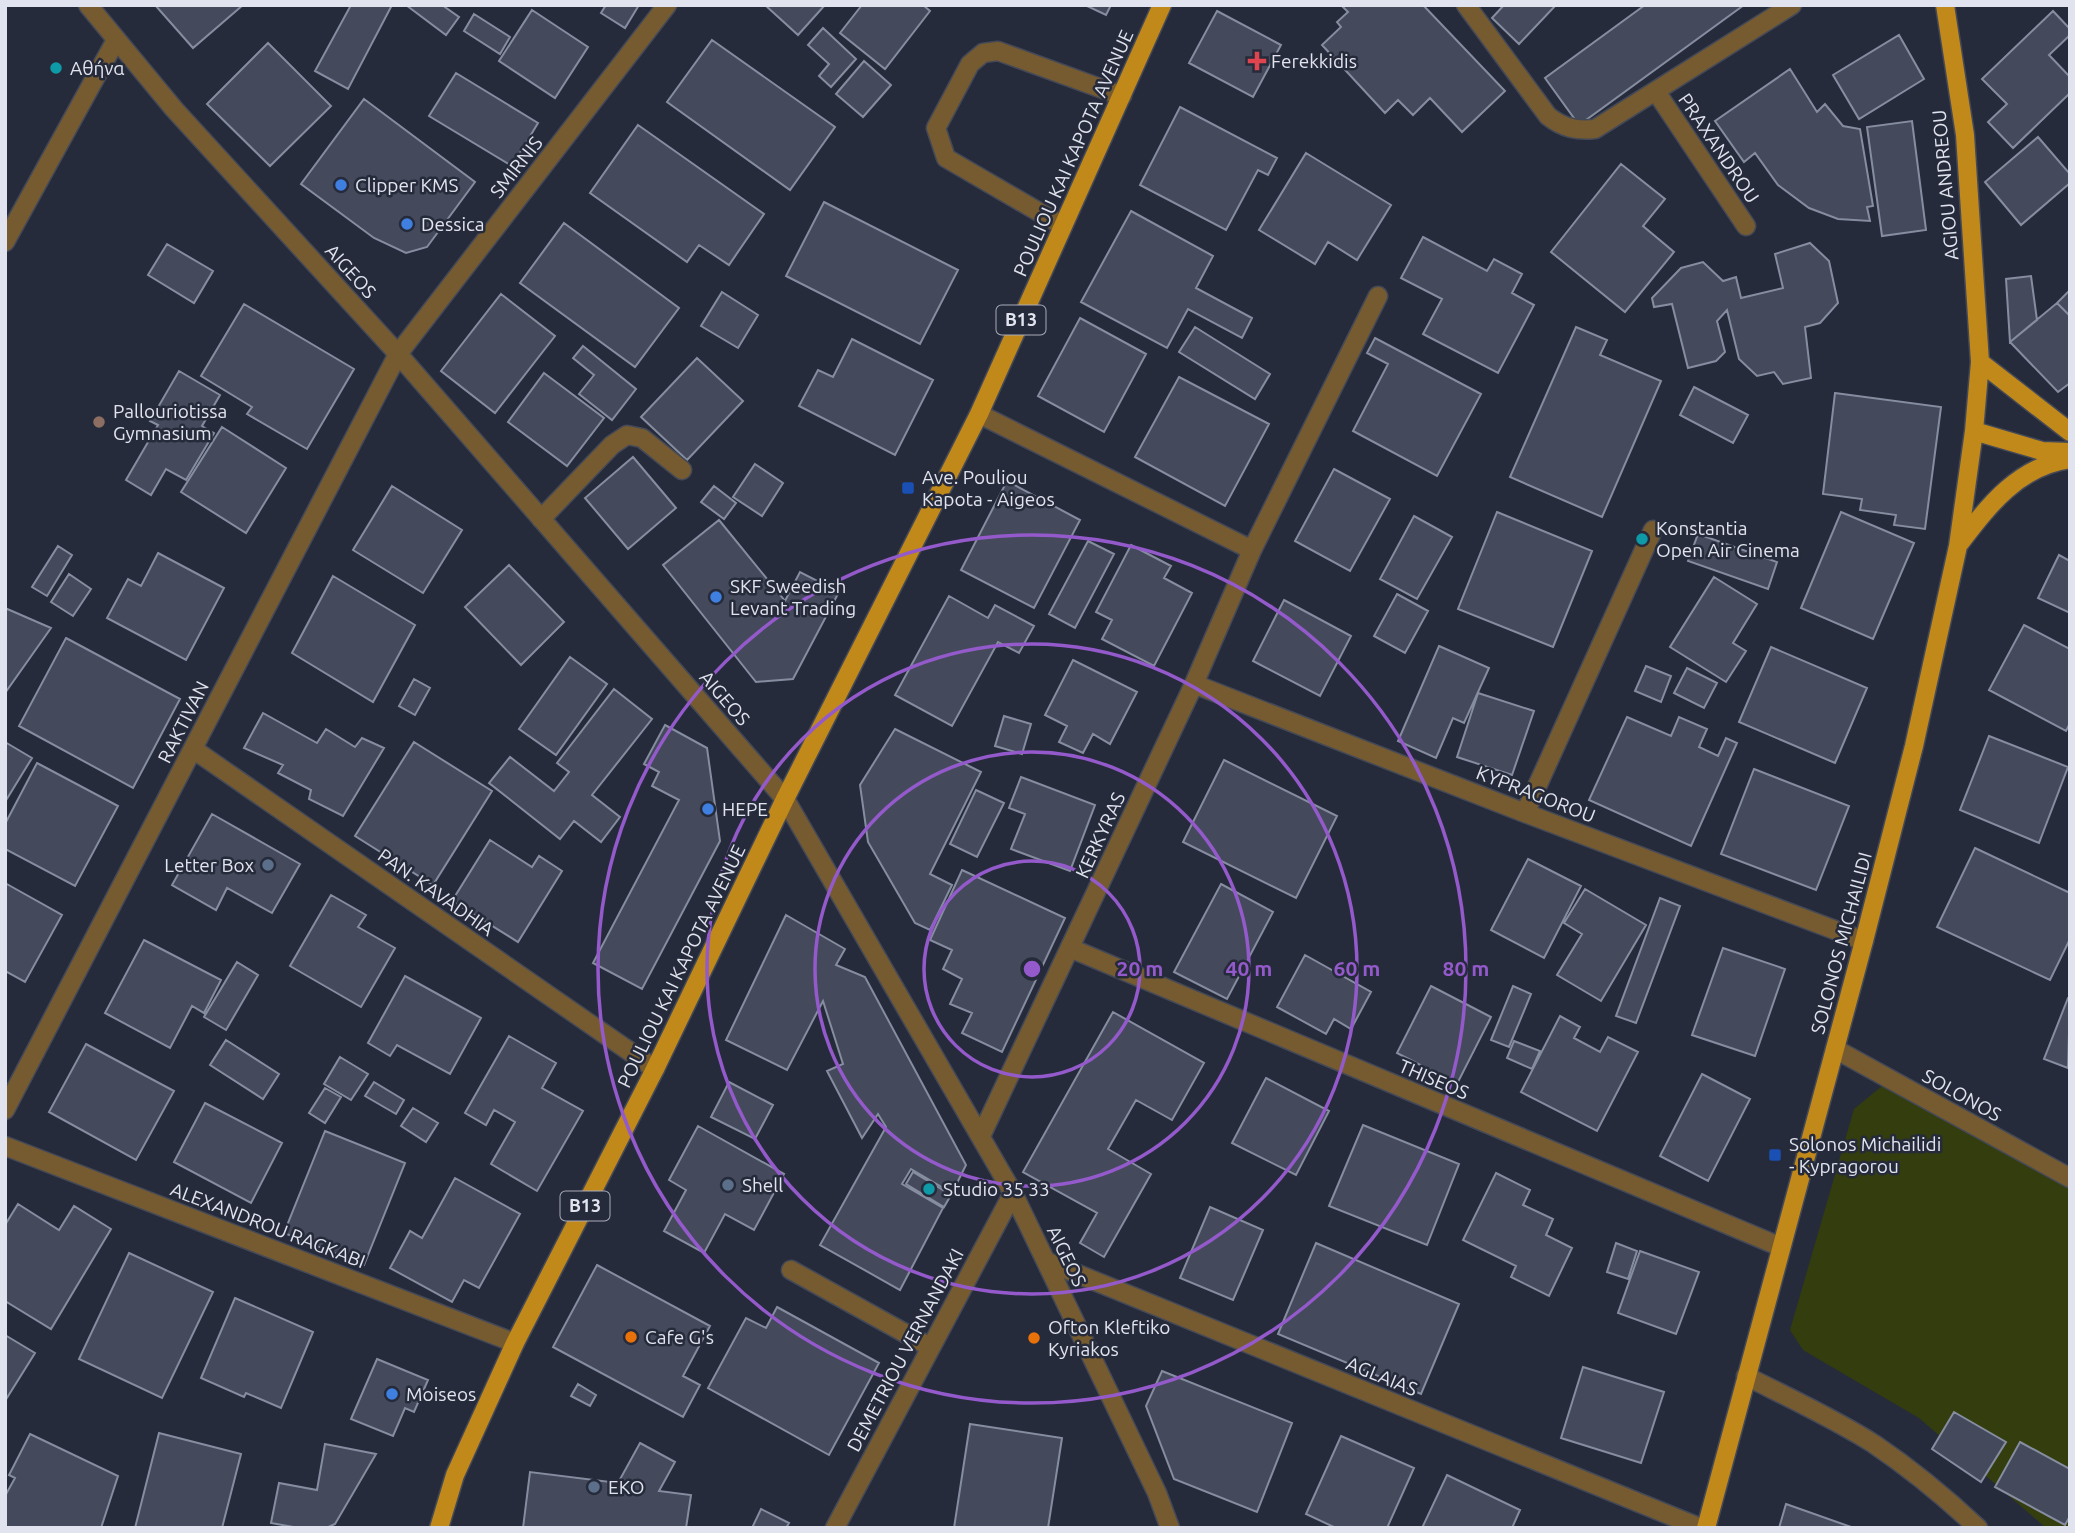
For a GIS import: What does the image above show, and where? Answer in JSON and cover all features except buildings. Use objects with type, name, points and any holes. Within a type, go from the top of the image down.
[{"type":"main road","name":"POULIOU KAI KAPOTA AVENUE","points":[[439,1528],[455,1475],[515,1343],[655,1069],[785,799],[979,414],[1162,5]]},
{"type":"main road","name":"AGIOU ANDREOU","points":[[1945,5],[1965,135],[1980,362]]},
{"type":"main road","points":[[1980,362],[2069,429]]},
{"type":"main road","name":"SOLONOS MICHAILIDI","points":[[1703,1528],[1782,1247],[1914,746],[1958,546],[1974,430],[1980,362]]},
{"type":"main road","points":[[1974,430],[2042,451],[2070,452]]},
{"type":"main road","points":[[1958,546],[1990,504],[2008,487],[2032,470],[2050,462],[2070,459]]},
{"type":"street","name":"AIGEOS","points":[[88,5],[183,119],[398,354],[785,799],[1013,1193],[1157,1493],[1170,1528]]},
{"type":"street","name":"SMIRNIS","points":[[398,354],[667,5]]},
{"type":"street","name":"PRAXANDROU","points":[[1466,5],[1548,116],[1567,128],[1584,131],[1595,129],[1657,93],[1792,5]]},
{"type":"street","points":[[5,242],[116,40]]},
{"type":"street","points":[[1063,226],[946,158],[936,128],[970,64],[983,53],[998,51],[1122,96]]},
{"type":"street","name":"PRAXANDROU","points":[[1657,93],[1746,226]]},
{"type":"street","name":"KERKYRAS","points":[[981,1136],[1195,684],[1252,550],[1378,296]]},
{"type":"street","name":"RAKTIVAN","points":[[5,1110],[398,354]]},
{"type":"street","points":[[979,414],[1252,550]]},
{"type":"street","points":[[541,519],[612,445],[627,435],[642,438],[682,470]]},
{"type":"street","points":[[1525,813],[1653,530]]},
{"type":"street","name":"KYPRAGOROU","points":[[1195,684],[1864,941]]},
{"type":"street","name":"PAN. KAVADHIA","points":[[193,749],[655,1069]]},
{"type":"street","name":"THISEOS","points":[[1070,948],[1782,1247]]},
{"type":"street","name":"SOLONOS","points":[[1835,1049],[2070,1178]]},
{"type":"street","name":"ALEXANDROU RAGKABI","points":[[5,1146],[515,1343]]},
{"type":"street","name":"DEMETRIOU VERNANDAKI","points":[[835,1528],[1013,1193]]},
{"type":"street","name":"AGLAIAS","points":[[1048,1262],[1703,1528]]},
{"type":"street","points":[[791,1270],[930,1348]]},
{"type":"street","points":[[1746,1376],[1839,1423],[1874,1444],[1942,1495],[1978,1528]]},
{"type":"green space","points":[[1882,1086],[2070,1189],[2070,1528],[2046,1528],[1919,1418],[1803,1350],[1790,1330],[1854,1109]]},
{"type":"place","name":"Ferekkidis","points":[[1257,61]]},
{"type":"place","name":"Αθήνα","points":[[56,68]]},
{"type":"place","name":"Clipper KMS","points":[[341,185]]},
{"type":"place","name":"Dessica","points":[[407,224]]},
{"type":"place","name":"Pallouriotissa Gymnasium","points":[[99,422]]},
{"type":"place","name":"Ave. Pouliou Kapota - Aigeos","points":[[908,488]]},
{"type":"place","name":"Konstantia Open Air Cinema","points":[[1642,539]]},
{"type":"place","name":"SKF Sweedish Levant Trading","points":[[716,597]]},
{"type":"place","name":"HEPE","points":[[708,809]]},
{"type":"place","name":"Letter Box","points":[[268,865]]},
{"type":"place","name":"Solonos Michailidi - Kypragorou","points":[[1775,1155]]},
{"type":"place","name":"Shell","points":[[728,1185]]},
{"type":"place","name":"Studio 35 33","points":[[929,1189]]},
{"type":"place","name":"Cafe G's","points":[[631,1337]]},
{"type":"place","name":"Ofton Kleftiko Kyriakos","points":[[1034,1338]]},
{"type":"place","name":"Moiseos","points":[[392,1394]]},
{"type":"place","name":"EKO","points":[[594,1487]]}]
